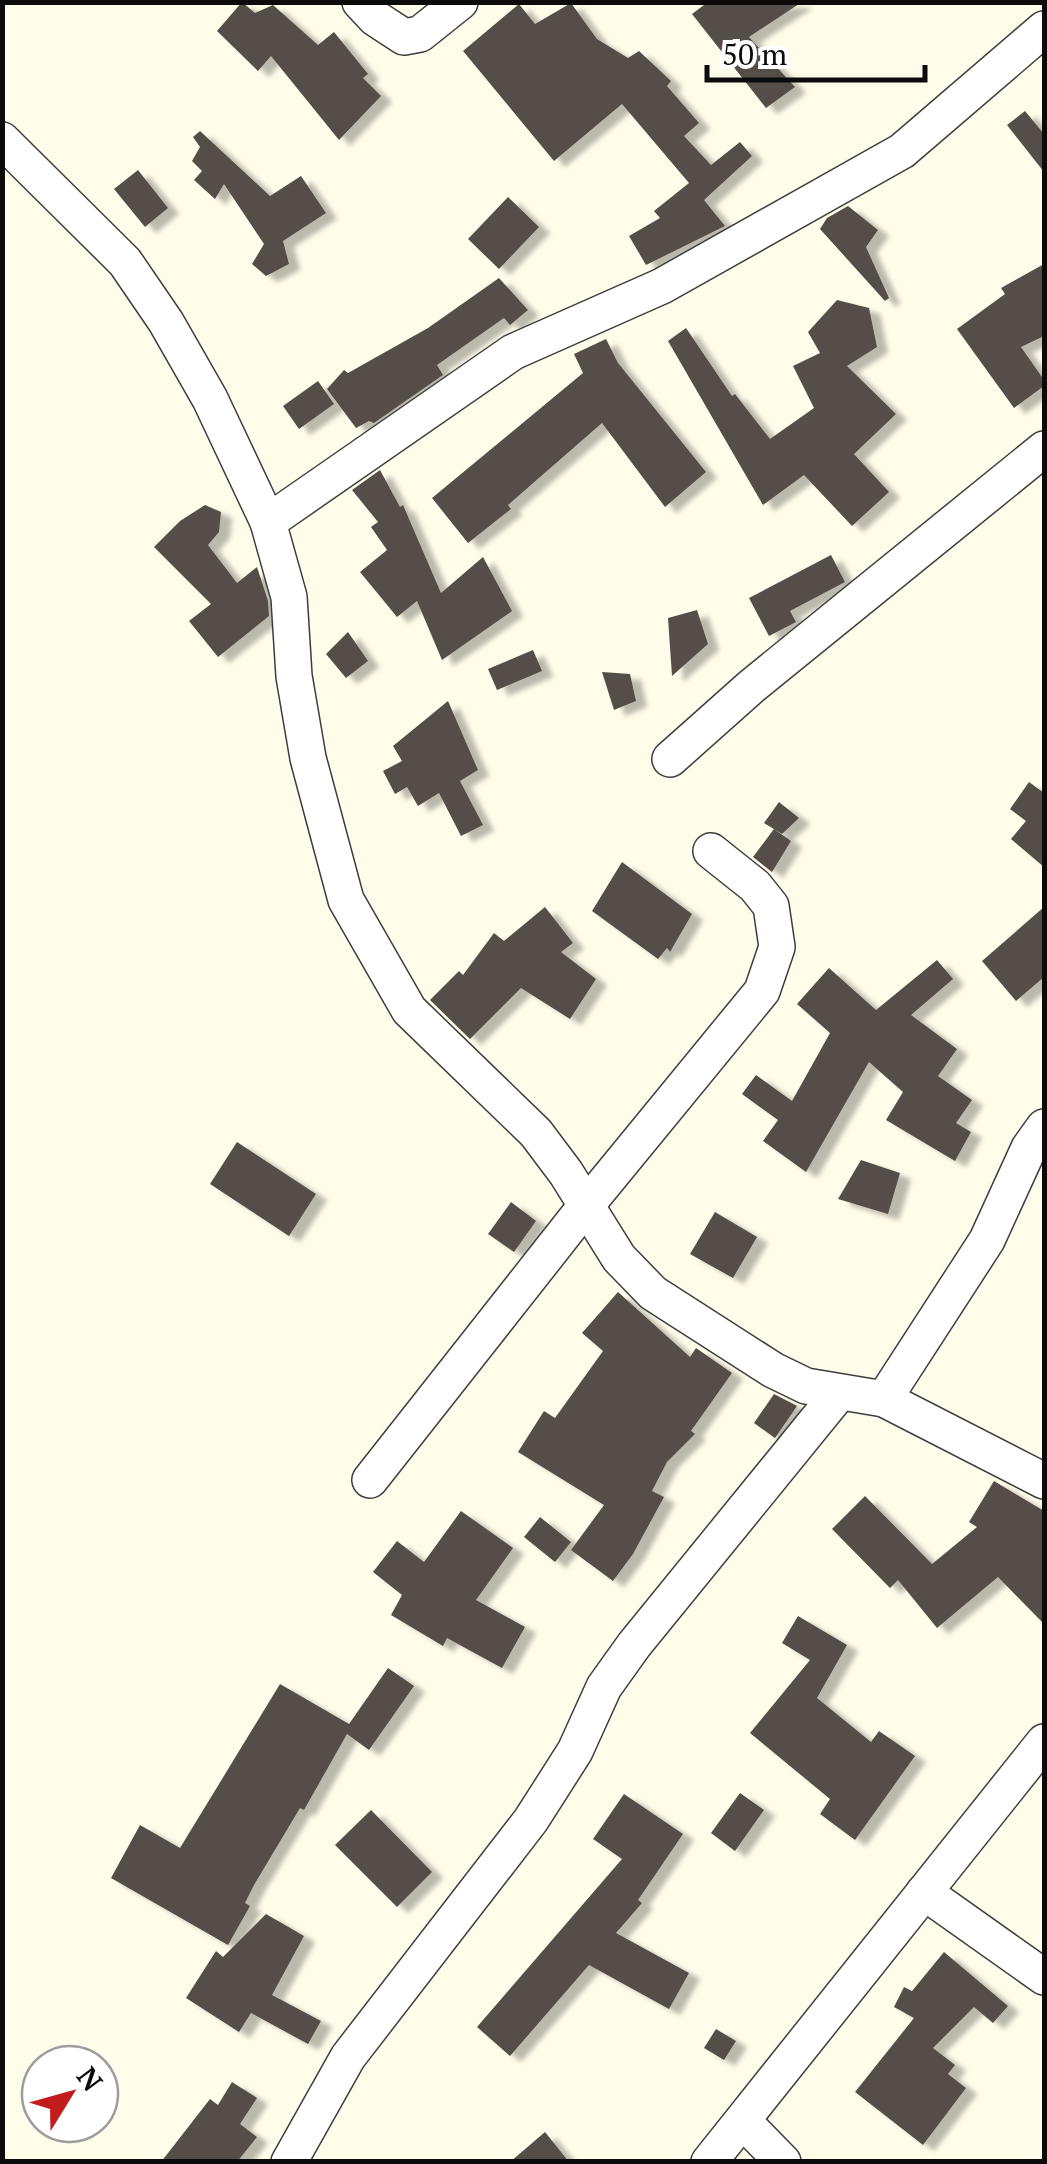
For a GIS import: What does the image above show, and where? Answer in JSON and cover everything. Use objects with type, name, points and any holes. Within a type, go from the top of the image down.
[{"type":"street","points":[[360,2],[375,18],[404,37],[420,34],[460,2]]},
{"type":"street","points":[[268,522],[513,352],[662,286],[902,151],[1044,29]]},
{"type":"street","points":[[2,140],[125,262],[166,322],[210,400],[268,522],[290,597],[294,676],[308,758],[346,900],[409,1010],[536,1133],[619,1258],[653,1294],[773,1370],[806,1386],[884,1398],[1044,1482]]},
{"type":"street","points":[[670,759],[752,686],[1044,449]]},
{"type":"street","points":[[370,1480],[762,990],[777,946],[770,906],[755,886],[711,851]]},
{"type":"street","points":[[884,1398],[987,1240],[1029,1148],[1044,1127]]},
{"type":"street","points":[[289,2162],[348,2057],[532,1820],[575,1752],[604,1686],[838,1393]]},
{"type":"street","points":[[709,2162],[1044,1742]]},
{"type":"street","points":[[924,1892],[1044,1977]]},
{"type":"street","points":[[744,2122],[783,2162]]},
{"type":"building","points":[[242,2],[255,13],[273,5],[318,45],[334,32],[368,74],[363,78],[381,96],[339,140],[271,56],[258,71],[217,31]]},
{"type":"building","points":[[708,2],[802,2],[749,37],[795,87],[766,108],[692,14]]},
{"type":"building","points":[[571,3],[597,39],[628,58],[639,51],[671,81],[667,86],[699,123],[684,136],[711,165],[740,142],[752,156],[704,200],[725,226],[646,265],[629,236],[660,218],[654,211],[689,183],[622,104],[554,161],[463,51],[519,4],[535,24]]},
{"type":"building","points":[[1025,111],[1044,134],[1044,172],[1007,125]]},
{"type":"building","points":[[200,131],[270,196],[301,176],[326,213],[283,241],[289,264],[266,276],[252,264],[264,244],[224,184],[215,199],[194,180],[202,171],[192,161],[200,147],[193,137]]},
{"type":"building","points":[[138,170],[168,208],[145,227],[114,189]]},
{"type":"building","points":[[508,197],[539,227],[499,269],[468,239]]},
{"type":"building","points":[[848,206],[878,230],[866,247],[889,298],[885,301],[820,229],[827,218]]},
{"type":"building","points":[[1044,264],[1044,336],[1021,347],[1044,380],[1044,386],[1014,408],[957,329],[1005,294],[1001,288]]},
{"type":"building","points":[[499,278],[528,310],[510,325],[504,318],[437,365],[443,375],[374,423],[369,421],[356,428],[327,389],[344,370],[348,373],[428,328]]},
{"type":"building","points":[[837,300],[869,308],[877,347],[847,366],[896,414],[854,454],[889,492],[852,526],[804,475],[763,505],[668,341],[686,328],[732,396],[735,394],[770,439],[814,408],[793,366],[820,353],[808,332]]},
{"type":"building","points":[[606,339],[618,363],[706,472],[665,507],[602,423],[508,505],[511,509],[468,543],[432,498],[583,373],[574,354]]},
{"type":"building","points":[[318,381],[334,404],[299,429],[283,406]]},
{"type":"building","points":[[380,470],[400,507],[403,505],[441,593],[483,557],[512,611],[442,660],[417,601],[397,617],[360,572],[387,550],[371,527],[378,522],[352,490]]},
{"type":"building","points":[[205,505],[221,512],[219,532],[208,545],[237,583],[257,567],[268,601],[269,616],[218,657],[189,621],[211,604],[154,547],[180,521]]},
{"type":"building","points":[[831,555],[845,582],[790,611],[796,622],[769,636],[749,598]]},
{"type":"building","points":[[697,610],[708,644],[672,676],[668,618]]},
{"type":"building","points":[[348,632],[368,661],[346,678],[326,654]]},
{"type":"building","points":[[533,650],[542,671],[497,690],[488,669]]},
{"type":"building","points":[[602,672],[630,674],[636,701],[614,710]]},
{"type":"building","points":[[448,701],[478,770],[460,781],[483,825],[461,836],[439,793],[418,806],[407,787],[395,794],[383,771],[402,761],[393,746]]},
{"type":"building","points":[[1029,782],[1044,793],[1044,867],[1011,839],[1026,821],[1010,809]]},
{"type":"building","points":[[779,802],[799,818],[782,834],[764,823]]},
{"type":"building","points":[[774,829],[791,841],[772,872],[753,857]]},
{"type":"building","points":[[622,862],[692,914],[670,952],[667,948],[658,959],[592,911]]},
{"type":"building","points":[[545,907],[573,943],[561,952],[596,979],[570,1019],[521,988],[470,1039],[430,1000],[459,971],[463,975],[494,933],[504,941]]},
{"type":"building","points":[[1044,907],[1044,977],[1016,1001],[982,961]]},
{"type":"building","points":[[937,960],[953,979],[911,1015],[957,1049],[938,1076],[972,1100],[956,1123],[971,1132],[955,1161],[886,1120],[903,1092],[869,1062],[806,1172],[763,1141],[778,1120],[742,1094],[756,1075],[792,1101],[830,1033],[797,1004],[829,968],[876,1010]]},
{"type":"building","points":[[237,1142],[316,1194],[289,1236],[210,1184]]},
{"type":"building","points":[[861,1160],[900,1173],[888,1214],[838,1199]]},
{"type":"building","points":[[511,1202],[536,1221],[514,1252],[488,1234]]},
{"type":"building","points":[[715,1212],[757,1237],[733,1278],[690,1254]]},
{"type":"building","points":[[618,1292],[690,1357],[696,1348],[732,1373],[691,1431],[695,1434],[667,1462],[652,1491],[664,1497],[633,1554],[613,1581],[571,1550],[604,1505],[518,1452],[544,1411],[555,1418],[603,1351],[582,1333]]},
{"type":"building","points":[[774,1394],[797,1406],[775,1438],[754,1423]]},
{"type":"building","points":[[994,1481],[1044,1511],[1044,1624],[998,1577],[937,1628],[898,1580],[890,1588],[832,1529],[865,1496],[932,1564],[977,1527],[969,1522]]},
{"type":"building","points":[[461,1511],[513,1548],[476,1600],[525,1627],[502,1668],[447,1638],[443,1646],[391,1615],[402,1595],[373,1572],[397,1541],[424,1562]]},
{"type":"building","points":[[540,1517],[571,1542],[555,1562],[524,1537]]},
{"type":"building","points":[[798,1616],[847,1645],[817,1698],[871,1742],[879,1731],[915,1756],[855,1840],[820,1814],[830,1799],[750,1733],[810,1660],[782,1643]]},
{"type":"building","points":[[388,1668],[414,1686],[369,1750],[347,1734],[304,1810],[300,1808],[254,1885],[245,1903],[250,1906],[228,1945],[111,1878],[140,1825],[180,1848],[280,1684],[349,1724]]},
{"type":"building","points":[[740,1793],[764,1810],[735,1851],[711,1833]]},
{"type":"building","points":[[624,1794],[683,1834],[638,1900],[642,1903],[616,1933],[689,1973],[669,2009],[589,1965],[510,2056],[477,2027],[622,1859],[593,1839]]},
{"type":"building","points":[[371,1810],[432,1872],[397,1907],[335,1845]]},
{"type":"building","points":[[266,1914],[304,1936],[272,1995],[321,2021],[308,2044],[251,2013],[239,2032],[186,1998],[216,1951],[223,1957]]},
{"type":"building","points":[[944,1952],[1008,2006],[993,2023],[974,2007],[933,2048],[955,2065],[948,2074],[966,2088],[923,2145],[855,2092],[914,2018],[894,2007],[904,1987],[912,1991]]},
{"type":"building","points":[[716,2029],[736,2041],[724,2060],[704,2048]]},
{"type":"building","points":[[232,2082],[257,2098],[240,2124],[257,2137],[237,2162],[161,2162],[210,2099],[218,2105]]},
{"type":"building","points":[[545,2132],[569,2162],[510,2162]]}]
